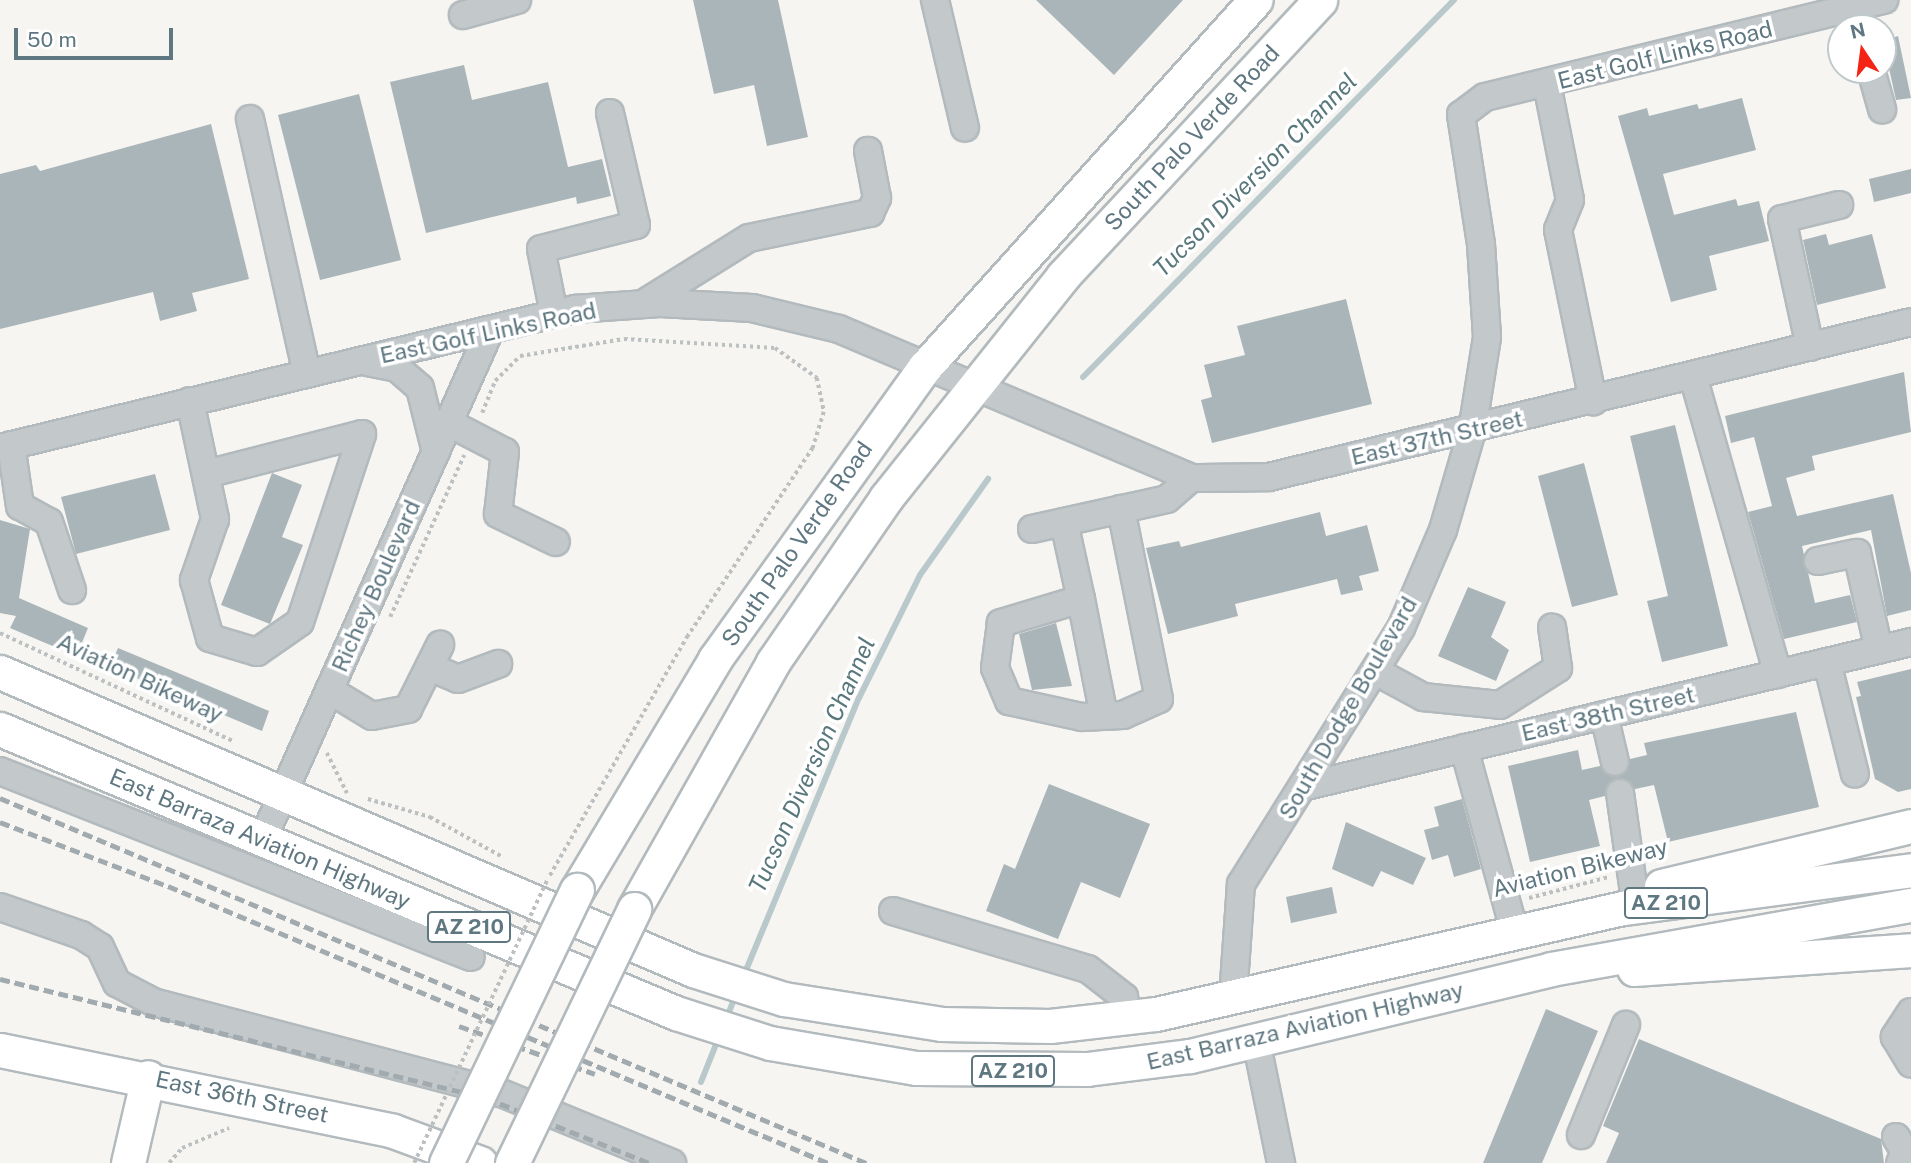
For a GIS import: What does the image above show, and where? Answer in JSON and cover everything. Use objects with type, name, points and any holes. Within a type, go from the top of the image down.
[{"type":"main road","name":"South Palo Verde Road","points":[[446,1163],[562,885],[715,659],[925,367],[1256,0]]},
{"type":"main road","name":"South Palo Verde Road","points":[[512,1163],[634,909],[774,662],[971,387],[1063,276],[1320,0]]},
{"type":"main road","name":"AZ 210","points":[[0,672],[282,796]]},
{"type":"main road","name":"East Barraza Aviation Highway","points":[[0,729],[261,842],[676,1013],[770,1043],[916,1068],[1028,1071],[1140,1063],[1256,1040],[1643,951],[1911,905]]},
{"type":"main road","name":"East Barraza Aviation Highway","points":[[282,796],[693,970],[784,999],[988,1027],[1126,1018],[1233,998],[1423,951],[1624,908],[1911,870]]},
{"type":"main road","points":[[1423,951],[1510,915],[1633,882],[1911,827]]},
{"type":"main road","points":[[1431,999],[1611,970],[1911,950]]},
{"type":"main road","points":[[816,1053],[964,1063],[1073,1058],[1189,1038],[1224,1020],[1233,998]]},
{"type":"main road","name":"East 36th Street","points":[[0,1050],[148,1077],[393,1131],[480,1163]]},
{"type":"main road","points":[[128,1163],[148,1077]]},
{"type":"street","points":[[463,15],[517,0]]},
{"type":"street","points":[[935,0],[965,128]]},
{"type":"street","name":"East Golf Links Road","points":[[1862,14],[1884,0]]},
{"type":"street","name":"East Golf Links Road","points":[[1458,125],[1470,104],[1547,84],[1827,24]]},
{"type":"street","points":[[1547,84],[1570,200],[1558,230],[1593,401]]},
{"type":"street","points":[[1875,84],[1882,109]]},
{"type":"street","points":[[554,314],[541,249],[636,225],[610,113]]},
{"type":"street","points":[[250,119],[307,374]]},
{"type":"street","name":"South Dodge Boulevard","points":[[1233,998],[1241,884],[1306,786],[1375,671],[1443,530],[1472,431],[1487,337],[1481,244],[1458,125]]},
{"type":"street","points":[[642,304],[754,237],[870,213],[877,198],[869,151]]},
{"type":"street","points":[[1810,347],[1782,219],[1839,205]]},
{"type":"street","points":[[719,256],[715,272],[722,290],[752,308]]},
{"type":"street","name":"East Golf Links Road","points":[[5,446],[554,314],[642,304],[752,308],[839,329],[971,387]]},
{"type":"street","name":"East 37th Street","points":[[971,387],[1191,478],[1269,477],[1472,431],[1911,322]]},
{"type":"street","name":"Richey Boulevard","points":[[261,842],[490,330]]},
{"type":"street","points":[[362,361],[397,368],[420,388],[436,452]]},
{"type":"street","points":[[1693,376],[1778,674]]},
{"type":"street","points":[[190,401],[215,519],[194,580],[210,638],[257,652],[300,622],[362,434],[206,474]]},
{"type":"street","points":[[449,423],[505,452],[498,514],[556,542]]},
{"type":"street","points":[[5,446],[20,506],[49,522],[72,590]]},
{"type":"street","points":[[1032,529],[1167,499],[1191,478]]},
{"type":"street","points":[[1081,599],[1001,623],[995,668],[1009,701],[1104,716],[1159,699],[1121,509]]},
{"type":"street","points":[[1064,522],[1104,716]]},
{"type":"street","points":[[1818,561],[1857,553],[1879,650]]},
{"type":"street","points":[[1375,671],[1423,697],[1500,705],[1523,696],[1558,668],[1552,627]]},
{"type":"street","name":"East 38th Street","points":[[1306,786],[1911,642]]},
{"type":"street","points":[[330,690],[372,716],[408,709],[435,656],[458,679],[498,664]]},
{"type":"street","points":[[1827,662],[1855,774]]},
{"type":"street","points":[[1604,715],[1615,762]]},
{"type":"street","points":[[1464,748],[1510,915]]},
{"type":"street","points":[[0,771],[471,957]]},
{"type":"street","points":[[1620,793],[1633,882]]},
{"type":"street","points":[[0,907],[81,935],[100,947],[117,983],[153,1002],[501,1093],[672,1163]]},
{"type":"street","points":[[893,911],[1088,969],[1124,997],[1126,1018]]},
{"type":"street","points":[[1911,1012],[1895,1037],[1911,1064]]},
{"type":"street","points":[[1581,1135],[1626,1025]]},
{"type":"street","points":[[1256,1040],[1281,1163]]},
{"type":"street","points":[[1896,1137],[1905,1152],[1900,1163]]},
{"type":"path","points":[[414,1163],[562,885],[688,636],[818,439],[824,412],[817,378],[775,348],[624,339],[520,356],[495,382],[482,413]]},
{"type":"path","name":"Aviation Bikeway","points":[[0,633],[241,744]]},
{"type":"path","points":[[328,747],[329,762],[347,793]]},
{"type":"path","name":"Aviation Bikeway","points":[[1510,915],[1633,882]]},
{"type":"path","points":[[169,1163],[182,1148],[229,1128]]},
{"type":"building","points":[[693,0],[778,0],[808,137],[767,146],[754,85],[714,94]]},
{"type":"building","points":[[1036,0],[1183,0],[1114,75]]},
{"type":"building","points":[[1897,36],[1911,98],[1896,100],[1892,84],[1897,84]]},
{"type":"building","points":[[464,65],[472,100],[548,82],[568,167],[602,159],[611,196],[577,204],[576,197],[426,233],[390,82]]},
{"type":"building","points":[[359,94],[401,260],[320,280],[278,115]]},
{"type":"building","points":[[1742,98],[1756,150],[1663,174],[1674,215],[1736,199],[1738,206],[1759,201],[1769,241],[1709,256],[1717,290],[1671,302],[1618,116],[1647,108],[1649,116],[1697,104],[1699,109]]},
{"type":"building","points":[[211,124],[249,279],[192,293],[197,311],[160,321],[153,292],[0,329],[0,174],[36,165],[40,171]]},
{"type":"building","points":[[1911,169],[1911,193],[1874,202],[1869,179]]},
{"type":"building","points":[[1826,234],[1829,245],[1872,234],[1886,288],[1817,305],[1803,240]]},
{"type":"building","points":[[1346,299],[1372,404],[1212,443],[1201,400],[1212,397],[1204,365],[1245,355],[1237,326]]},
{"type":"building","points":[[1904,372],[1911,432],[1812,456],[1815,470],[1786,478],[1797,516],[1893,494],[1911,573],[1911,610],[1887,616],[1871,530],[1802,546],[1815,603],[1850,595],[1857,622],[1784,639],[1748,512],[1772,506],[1754,437],[1731,443],[1725,416]]},
{"type":"building","points":[[1675,425],[1728,646],[1662,662],[1647,601],[1668,596],[1630,436]]},
{"type":"building","points":[[1584,463],[1618,595],[1572,607],[1538,476]]},
{"type":"building","points":[[272,473],[302,485],[282,537],[303,545],[270,624],[221,605]]},
{"type":"building","points":[[155,474],[170,530],[76,554],[61,497]]},
{"type":"building","points":[[1320,512],[1326,536],[1367,525],[1379,571],[1359,576],[1363,590],[1341,595],[1337,579],[1235,604],[1238,616],[1168,634],[1146,548],[1179,541],[1181,547]]},
{"type":"building","points":[[0,520],[30,529],[19,598],[88,628],[79,650],[65,644],[62,650],[10,628],[16,616],[0,613]]},
{"type":"building","points":[[1468,587],[1506,602],[1491,637],[1509,650],[1496,681],[1438,656]]},
{"type":"building","points":[[1056,623],[1072,686],[1032,690],[1019,634]]},
{"type":"building","points":[[118,648],[269,711],[262,731],[110,667]]},
{"type":"building","points":[[1911,669],[1911,789],[1898,792],[1875,779],[1856,697],[1861,696],[1857,682]]},
{"type":"building","points":[[1796,712],[1819,807],[1668,842],[1654,785],[1635,789],[1617,778],[1605,796],[1589,800],[1600,846],[1530,862],[1508,766],[1578,750],[1582,770],[1600,766],[1618,777],[1630,759],[1647,755],[1644,743]]},
{"type":"building","points":[[1049,784],[1150,824],[1120,898],[1081,882],[1058,939],[986,911],[1004,864],[1015,869]]},
{"type":"building","points":[[1462,799],[1481,869],[1454,877],[1448,855],[1432,860],[1424,830],[1439,826],[1434,807]]},
{"type":"building","points":[[1346,822],[1426,858],[1413,885],[1381,871],[1373,887],[1332,869]]},
{"type":"building","points":[[1332,887],[1337,913],[1291,923],[1286,897]]},
{"type":"building","points":[[1546,1009],[1598,1031],[1542,1163],[1483,1163]]},
{"type":"building","points":[[1639,1039],[1881,1139],[1884,1163],[1606,1163],[1619,1133],[1603,1126]]},
{"type":"waterway","name":"Tucson Diversion Channel","points":[[1083,377],[1454,0]]},
{"type":"waterway","name":"Tucson Diversion Channel","points":[[744,975],[859,698],[920,575],[988,479]]},
{"type":"waterway","name":"Tucson Diversion Channel","points":[[726,1020],[736,994]]},
{"type":"waterway","name":"Tucson Diversion Channel","points":[[701,1082],[719,1037]]},
{"type":"railway","points":[[0,798],[866,1163]]},
{"type":"railway","points":[[0,822],[168,886],[828,1163]]},
{"type":"railway","points":[[0,979],[486,1098],[649,1163]]},
{"type":"railway","points":[[459,1026],[595,1074]]}]
